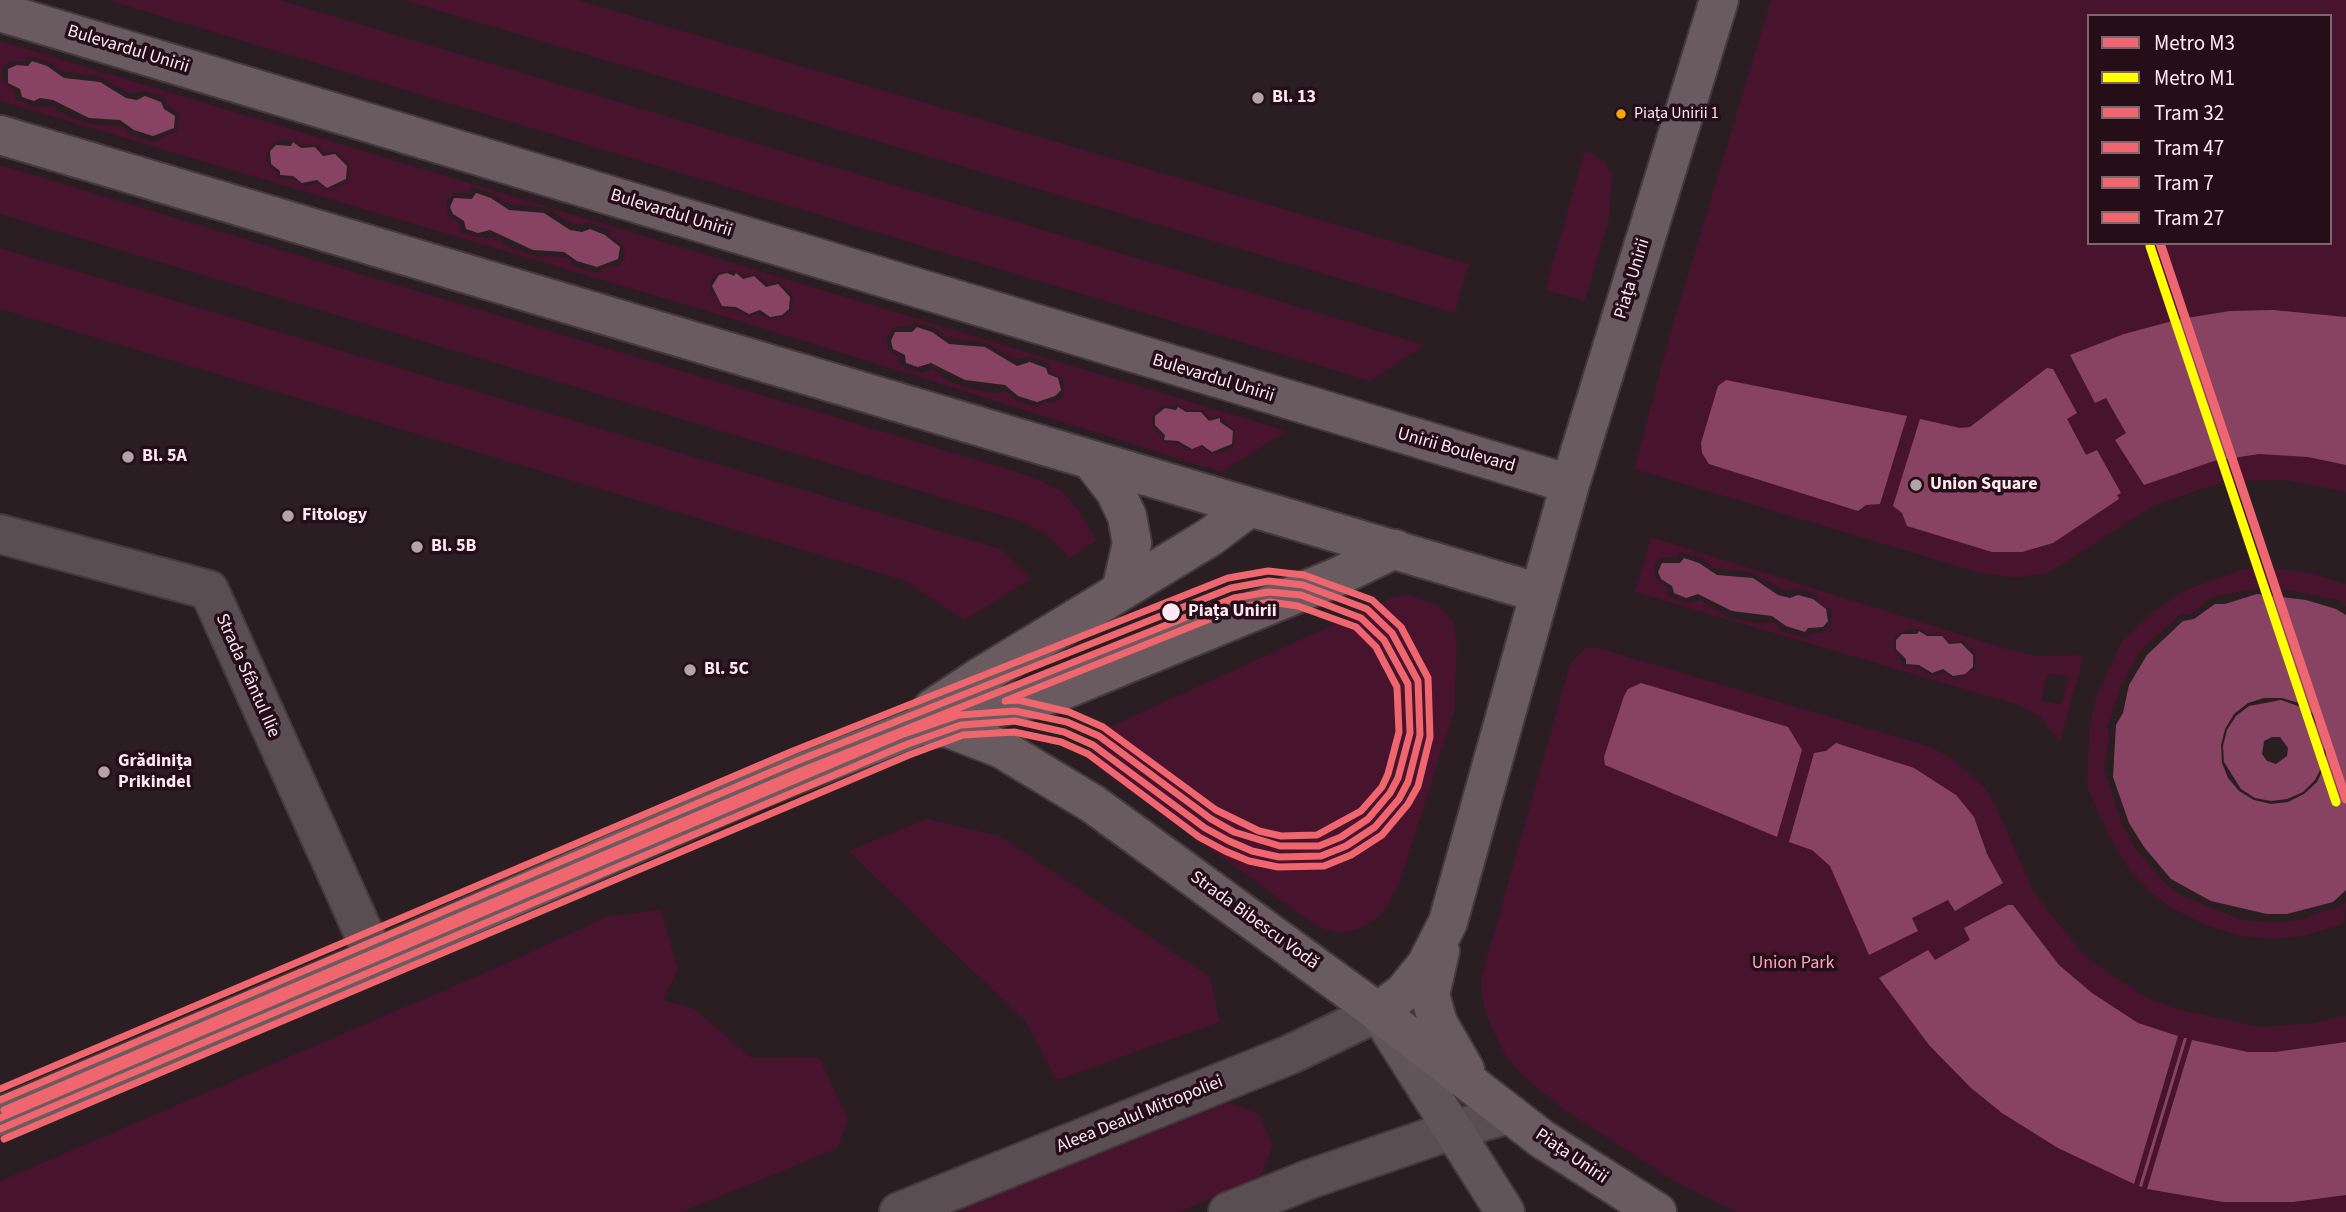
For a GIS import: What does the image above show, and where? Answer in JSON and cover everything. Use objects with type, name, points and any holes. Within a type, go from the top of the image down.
[{"type":"main road","name":"Piața Unirii","points":[[1498,1106],[1455,1059],[1438,1023],[1430,995],[1570,484],[1718,0]]},
{"type":"main road","name":"Bulevardul Unirii","points":[[0,12],[1570,484]]},
{"type":"main road","points":[[0,135],[1539,593]]},
{"type":"main road","points":[[1091,460],[1115,491],[1127,516],[1132,543],[1121,591]]},
{"type":"main road","points":[[920,726],[933,708],[1210,537],[1250,507]]},
{"type":"main road","points":[[0,1116],[374,958],[761,788],[920,726],[1056,693],[1335,578],[1395,549]]},
{"type":"main road","name":"Strada Bibescu Vodă","points":[[920,726],[948,729],[1002,749],[1094,804],[1378,1012]]},
{"type":"main road","name":"Piața Unirii","points":[[1448,922],[1426,965],[1404,992],[1378,1012],[1542,1139],[1657,1212]]},
{"type":"street","name":"Strada Sfântul Ilie","points":[[0,534],[209,590],[374,958]]},
{"type":"street","name":"Strada Bibescu Vodă","points":[[1378,1012],[1505,1212]]},
{"type":"street","name":"Aleea Dealul Mitropoliei","points":[[899,1212],[1289,1055],[1378,1012]]},
{"type":"street","points":[[1228,1212],[1310,1179],[1452,1130],[1498,1106]]},
{"type":"green space","points":[[107,0],[280,0],[1425,345],[1370,381]]},
{"type":"green space","points":[[403,0],[578,0],[1469,264],[1455,313]]},
{"type":"green space","points":[[1771,0],[2346,0],[2346,492],[2287,480],[2237,481],[2211,486],[2155,505],[2050,572],[2015,578],[1977,572],[1634,469],[1672,327]]},
{"type":"green space","points":[[0,41],[1287,431],[1222,472],[730,318],[0,101]],"holes":[[[29,56],[51,63],[61,71],[101,77],[130,94],[145,91],[164,97],[167,105],[179,114],[178,130],[153,142],[130,134],[123,126],[90,124],[61,113],[53,106],[37,107],[16,100],[14,91],[2,79],[2,69],[10,61],[25,61]],[[280,140],[297,141],[301,145],[317,145],[324,153],[337,152],[350,165],[349,180],[340,187],[330,187],[328,190],[316,183],[306,186],[293,179],[277,178],[277,172],[269,166],[266,156],[271,146]],[[473,187],[495,195],[505,203],[546,208],[574,225],[590,223],[608,229],[611,237],[624,246],[625,258],[619,266],[604,268],[598,273],[574,266],[566,257],[535,256],[505,245],[497,237],[481,238],[460,232],[459,223],[448,215],[447,201],[454,193],[469,193]],[[734,270],[744,275],[759,275],[766,283],[780,282],[793,295],[791,311],[783,317],[772,317],[771,320],[759,313],[749,317],[736,309],[720,308],[720,302],[710,291],[711,281],[718,273]],[[914,322],[936,328],[945,337],[986,343],[1015,359],[1030,357],[1048,363],[1051,371],[1064,380],[1063,396],[1054,403],[1045,402],[1038,407],[1015,400],[1007,392],[991,393],[966,387],[945,379],[933,369],[921,373],[901,366],[899,357],[889,350],[886,340],[894,327],[910,326]],[[1177,404],[1187,410],[1202,410],[1209,417],[1223,417],[1235,430],[1234,445],[1226,452],[1215,452],[1213,455],[1202,447],[1186,450],[1178,443],[1162,442],[1162,437],[1152,425],[1153,415],[1160,407]]]},
{"type":"green space","points":[[1585,150],[1605,162],[1612,176],[1609,219],[1585,301],[1545,290]]},
{"type":"green space","points":[[0,165],[1033,477],[1063,492],[1097,540],[1070,558],[1046,534],[1020,521],[0,214]]},
{"type":"green space","points":[[0,248],[1000,549],[1031,579],[965,620],[903,580],[0,309]]},
{"type":"green space","points":[[1651,537],[2010,650],[2038,656],[2084,655],[2060,742],[2040,716],[2018,705],[1635,592]],"holes":[[[1681,552],[1703,559],[1713,568],[1753,573],[1782,590],[1798,588],[1816,594],[1819,602],[1832,611],[1830,627],[1822,633],[1812,633],[1806,638],[1782,631],[1775,622],[1759,623],[1729,618],[1700,600],[1689,603],[1668,597],[1667,587],[1654,576],[1655,565],[1662,557],[1678,557]],[[1911,629],[1923,630],[1927,634],[1938,632],[1950,642],[1963,641],[1976,654],[1975,669],[1954,679],[1943,672],[1933,676],[1919,668],[1903,666],[1893,645],[1896,635]],[[2048,673],[2068,677],[2061,705],[2041,700]]]},
{"type":"green space","points":[[2269,568],[2311,573],[2346,584],[2346,607],[2338,600],[2267,586],[2212,597],[2191,614],[2180,615],[2141,650],[2123,682],[2107,727],[2109,739],[2104,768],[2121,821],[2135,848],[2166,884],[2180,894],[2242,920],[2278,923],[2304,919],[2321,911],[2338,908],[2346,901],[2344,924],[2304,936],[2274,939],[2240,936],[2206,925],[2170,907],[2148,890],[2128,868],[2111,840],[2087,787],[2089,731],[2095,700],[2122,640],[2154,611],[2186,590],[2240,570]]},
{"type":"green space","points":[[1409,595],[1438,605],[1453,621],[1457,645],[1454,712],[1399,884],[1383,913],[1363,928],[1340,933],[1318,927],[1097,767],[1092,755],[1093,745],[1107,728],[1394,597]]},
{"type":"green space","name":"Union Park","points":[[1585,648],[1598,648],[1931,747],[1951,758],[1983,786],[1993,800],[2034,892],[2062,928],[2089,960],[2148,998],[2177,1009],[2261,1027],[2315,1023],[2346,1015],[2346,1212],[1737,1212],[1675,1182],[1563,1109],[1523,1076],[1504,1053],[1487,1017],[1482,997],[1482,975],[1570,664]]},
{"type":"green space","points":[[927,819],[1000,836],[1210,977],[1220,1022],[1057,1080],[1025,1021],[848,851]]},
{"type":"green space","points":[[661,910],[678,969],[663,1000],[693,1008],[752,1058],[819,1057],[848,1119],[838,1148],[682,1212],[0,1212],[0,1181],[512,961],[605,917]]},
{"type":"green space","points":[[1223,1100],[1259,1114],[1273,1145],[1260,1179],[1179,1212],[941,1212]]},
{"type":"shaded area","points":[[32,61],[47,66],[64,78],[100,82],[126,98],[137,100],[145,96],[161,102],[164,109],[175,116],[174,128],[153,136],[134,130],[120,120],[89,118],[53,100],[40,98],[34,101],[22,97],[20,89],[8,83],[8,69],[17,65],[28,66]]},
{"type":"shaded area","points":[[293,142],[301,148],[315,147],[323,156],[335,154],[347,166],[346,179],[327,188],[317,180],[302,183],[293,176],[280,175],[280,171],[271,164],[270,151],[276,145],[291,146]]},
{"type":"shaded area","points":[[476,193],[491,198],[509,210],[544,213],[570,230],[582,232],[590,229],[605,235],[620,247],[618,259],[597,267],[577,261],[564,252],[533,250],[490,230],[478,233],[466,229],[464,221],[453,214],[450,207],[454,198],[472,199]]},
{"type":"shaded area","points":[[727,273],[734,276],[736,273],[743,279],[754,276],[766,287],[778,284],[790,297],[789,309],[782,315],[770,317],[760,310],[749,314],[736,307],[722,306],[712,286],[719,275]]},
{"type":"shaded area","points":[[2273,310],[2346,317],[2346,465],[2308,457],[2259,454],[2214,461],[2144,485],[2115,440],[2126,433],[2106,398],[2095,403],[2070,355],[2124,334],[2180,319],[2230,311]]},
{"type":"shaded area","points":[[917,327],[932,332],[949,344],[985,347],[1017,366],[1030,362],[1046,368],[1048,374],[1058,378],[1061,390],[1055,396],[1037,402],[1018,396],[1005,385],[965,380],[931,363],[918,367],[906,363],[905,355],[893,349],[891,341],[895,332],[912,332]]},
{"type":"shaded area","points":[[2047,368],[2053,369],[2077,413],[2067,419],[2086,455],[2097,450],[2121,493],[2117,495],[2119,499],[2053,543],[2022,552],[1992,552],[1907,526],[1902,513],[1893,506],[1920,419],[1960,428],[1970,427]]},
{"type":"shaded area","points":[[1726,380],[1907,416],[1880,504],[1866,505],[1858,511],[1709,464],[1702,453],[1701,443],[1718,386]]},
{"type":"shaded area","points":[[1178,407],[1186,412],[1201,412],[1209,421],[1220,418],[1220,422],[1233,431],[1232,444],[1212,452],[1202,445],[1192,449],[1178,441],[1164,440],[1165,435],[1155,425],[1155,416],[1165,408],[1176,410]]},
{"type":"shaded area","points":[[1684,558],[1699,563],[1717,575],[1753,578],[1778,595],[1790,598],[1798,595],[1813,599],[1826,609],[1828,621],[1823,627],[1808,628],[1805,632],[1786,626],[1772,616],[1732,611],[1698,594],[1686,598],[1674,593],[1672,586],[1661,579],[1658,572],[1662,563],[1680,563]]},
{"type":"shaded area","points":[[2257,594],[2306,600],[2336,609],[2346,615],[2346,890],[2333,902],[2287,914],[2267,914],[2211,901],[2171,879],[2144,847],[2129,823],[2113,777],[2116,725],[2123,713],[2129,685],[2147,655],[2183,621],[2194,619],[2215,604],[2225,604]],"holes":[[[2264,698],[2282,698],[2299,703],[2313,714],[2323,729],[2327,747],[2325,765],[2317,782],[2304,794],[2288,802],[2271,804],[2254,800],[2239,791],[2228,778],[2222,763],[2221,745],[2225,729],[2234,714],[2248,703]]]},
{"type":"shaded area","points":[[1919,631],[1927,636],[1942,636],[1949,644],[1961,643],[1973,655],[1973,667],[1965,674],[1953,676],[1943,669],[1932,673],[1919,665],[1906,664],[1906,659],[1896,649],[1896,640],[1902,634],[1917,634]]},
{"type":"shaded area","points":[[1641,683],[1788,727],[1802,750],[1777,837],[1605,765],[1604,757],[1624,696],[1628,689]]},
{"type":"shaded area","points":[[2281,700],[2298,706],[2311,716],[2320,731],[2324,747],[2323,764],[2315,780],[2303,792],[2287,799],[2271,801],[2255,798],[2241,789],[2224,762],[2223,746],[2227,730],[2236,716],[2249,706]],"holes":[[[2272,737],[2280,737],[2288,748],[2287,756],[2276,764],[2267,761],[2262,754],[2264,741]]]},
{"type":"shaded area","points":[[1836,743],[1914,768],[1956,795],[1974,817],[1987,854],[2003,883],[1955,911],[1948,900],[1912,918],[1918,931],[1869,955],[1830,866],[1812,850],[1789,842],[1814,753],[1826,751]]},
{"type":"shaded area","points":[[2008,905],[2013,905],[2059,965],[2092,993],[2138,1023],[2178,1036],[2134,1184],[2058,1148],[2002,1113],[1971,1088],[1929,1045],[1879,978],[1928,950],[1935,960],[1970,940],[1964,928]]},
{"type":"shaded area","points":[[2184,1038],[2187,1038],[2142,1187],[2139,1186]]},
{"type":"shaded area","points":[[2192,1040],[2248,1052],[2275,1052],[2346,1042],[2346,1195],[2293,1202],[2223,1202],[2147,1189]]},
{"type":"metro line","name":"M3","points":[[2161,245],[2346,799]]},
{"type":"metro line","name":"M1","points":[[2150,246],[2336,802]]},
{"type":"tram line","name":"7","points":[[0,1089],[793,751],[1228,578],[1268,571],[1304,575],[1372,600],[1401,627],[1428,678],[1430,737],[1418,786],[1408,804],[1382,835],[1351,855],[1324,866],[1278,867],[1249,861],[1225,851],[1199,837],[1088,754],[1061,742],[1014,732],[963,735],[909,755],[4,1139]]},
{"type":"tram line","name":"32","points":[[0,1100],[797,761],[1231,588],[1269,581],[1303,585],[1367,609],[1392,633],[1418,681],[1420,735],[1408,782],[1399,799],[1375,827],[1346,846],[1321,856],[1279,857],[1252,851],[1229,841],[1205,828],[1093,745],[1064,732],[1015,721],[961,725],[905,745],[0,1129]]},
{"type":"tram line","name":"47","points":[[0,1118],[901,735],[959,715],[1015,711],[1067,722],[1099,736],[1211,819],[1234,832],[1280,846],[1319,846],[1341,837],[1368,819],[1390,793],[1398,778],[1410,733],[1408,684],[1384,640],[1361,618],[1301,595],[1269,592],[1234,598],[801,771],[4,1110]]},
{"type":"tram line","name":"27","points":[[1270,602],[1298,606],[1356,627],[1376,647],[1397,687],[1399,732],[1382,787],[1361,811],[1317,835],[1281,836],[1259,831],[1216,810],[1103,727],[1069,712],[1018,700],[1005,701],[1237,608],[1270,602]]},
{"type":"place","name":"Bl. 13","points":[[1258,98]]},
{"type":"place","name":"Piața Unirii 1","points":[[1621,114]]},
{"type":"place","name":"Bl. 5A","points":[[128,457]]},
{"type":"place","name":"Union Square","points":[[1916,485]]},
{"type":"place","name":"Fitology","points":[[288,516]]},
{"type":"place","name":"Bl. 5B","points":[[417,547]]},
{"type":"place","name":"Piața Unirii","points":[[1171,612]]},
{"type":"place","name":"Bl. 5C","points":[[690,670]]},
{"type":"place","name":"Grădinița Prikindel","points":[[104,772]]}]
